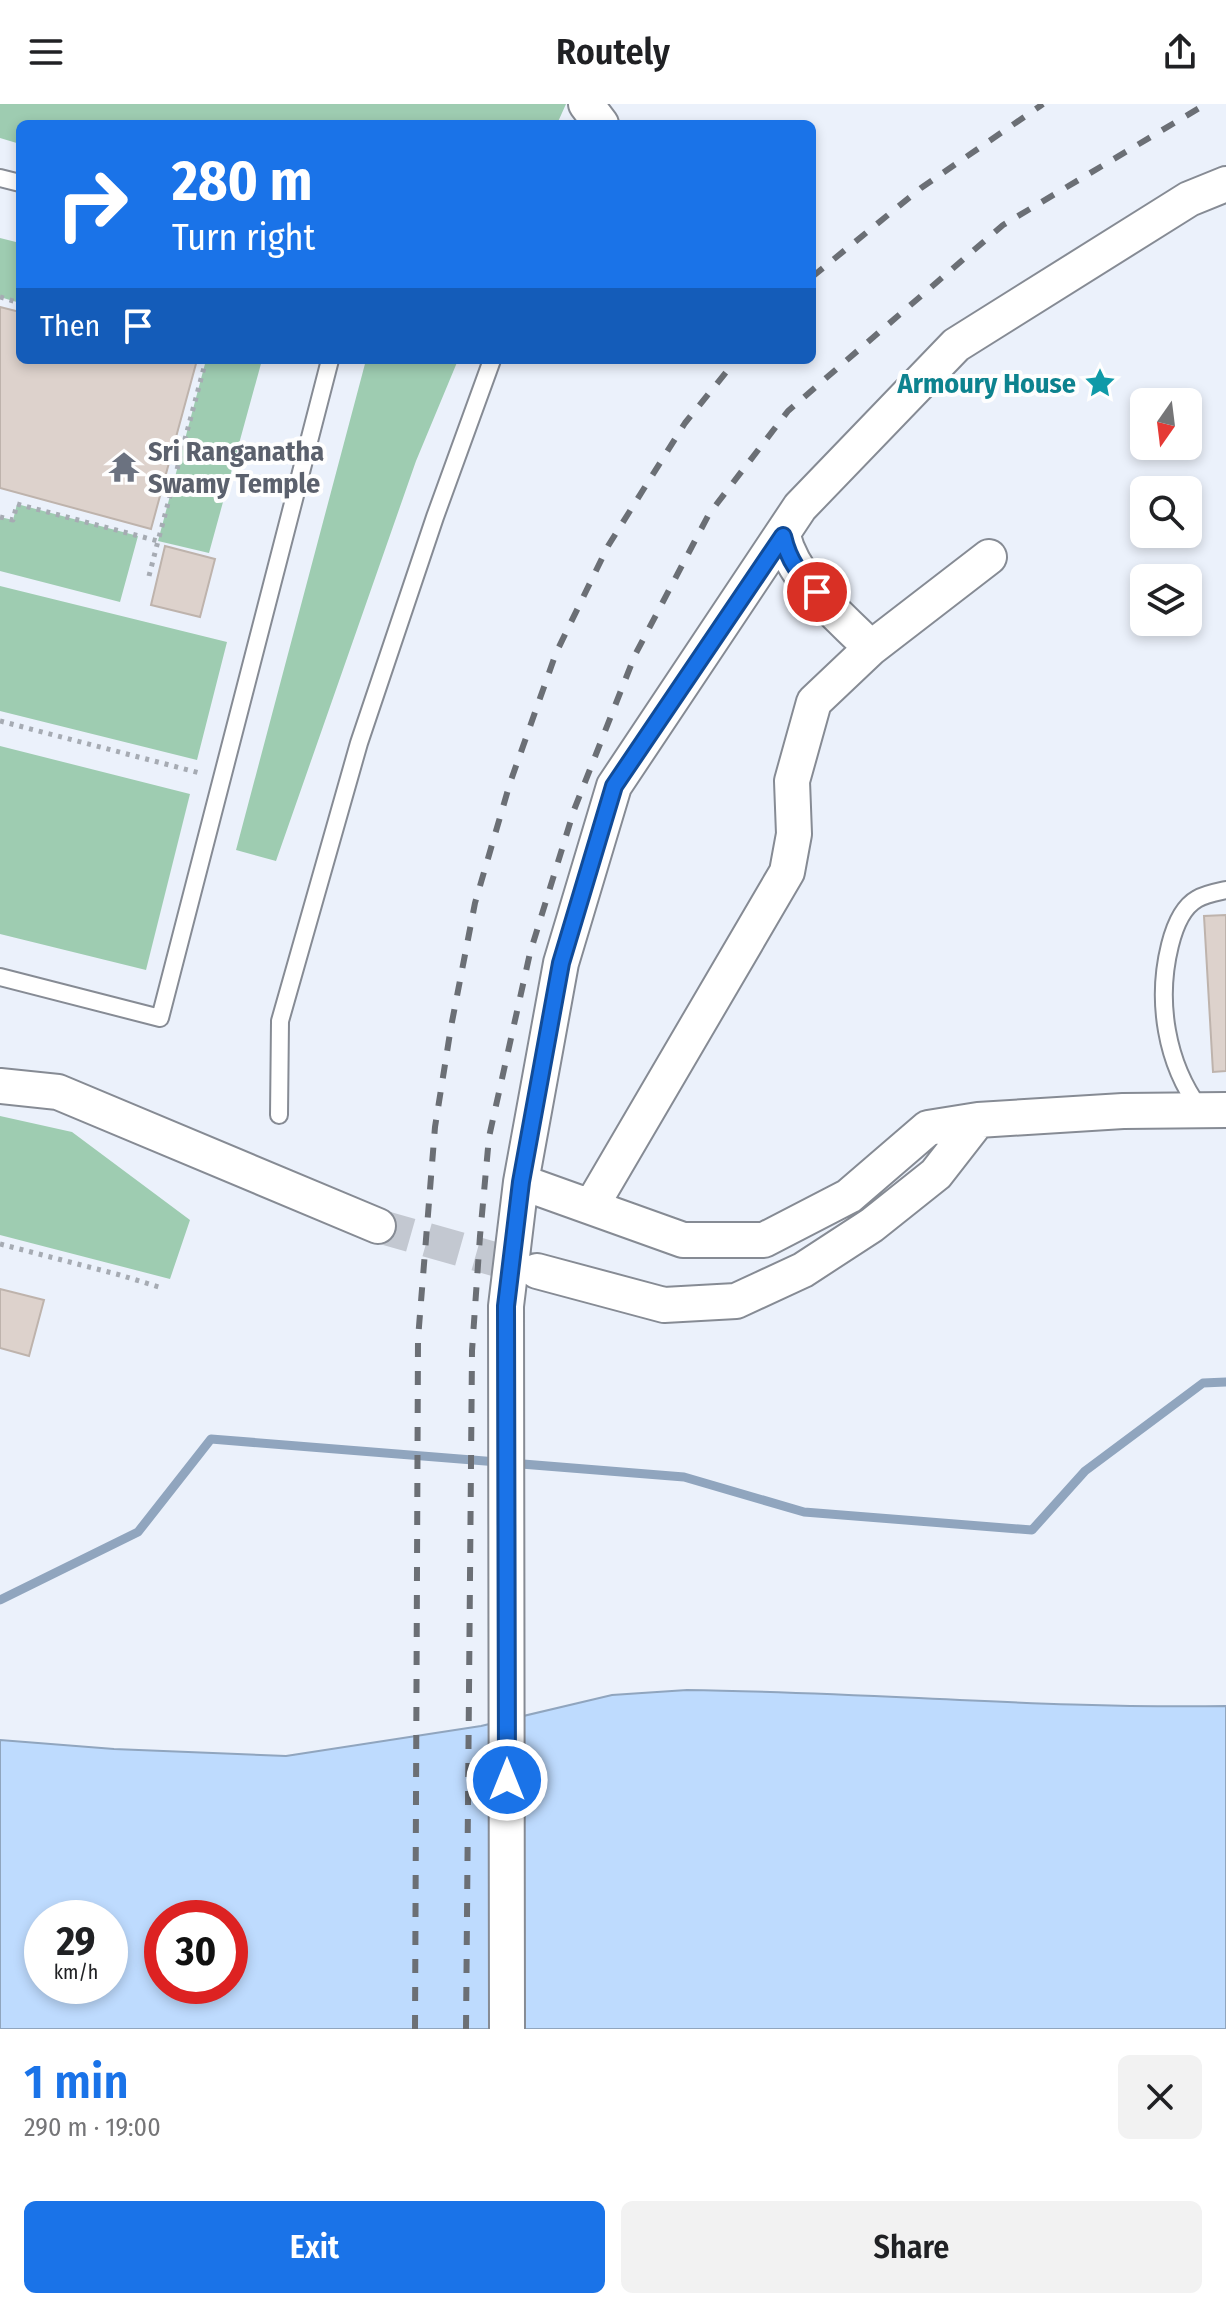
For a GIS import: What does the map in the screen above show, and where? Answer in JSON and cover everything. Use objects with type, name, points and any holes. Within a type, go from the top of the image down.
[{"type":"street","points":[[507,2029],[506,1306],[521,1182],[561,963],[614,786],[800,507],[956,345],[1189,199],[1226,184]]},
{"type":"street","points":[[783,536],[788,555],[799,573],[871,648]]},
{"type":"street","points":[[592,1205],[787,872],[794,834],[792,781],[814,702],[871,648],[989,557]]},
{"type":"street","points":[[0,1086],[58,1092],[378,1226]]},
{"type":"street","points":[[521,1182],[683,1240],[764,1240],[849,1196],[928,1128],[978,1120],[1123,1111],[1214,1110]]},
{"type":"street","points":[[537,1271],[664,1305],[736,1301],[803,1270],[872,1225],[936,1174],[978,1120]]},
{"type":"lane","points":[[0,977],[160,1018],[329,364]]},
{"type":"lane","points":[[279,1115],[280,1021],[359,743],[491,364]]},
{"type":"lane","points":[[1214,1110],[1184,1087],[1170,1042],[1162,1001],[1167,957],[1175,925],[1195,900],[1226,890]]},
{"type":"path","points":[[149,576],[205,364]]},
{"type":"path","points":[[0,517],[13,520],[17,504],[158,541]]},
{"type":"path","points":[[0,721],[222,778]]},
{"type":"path","points":[[0,1244],[162,1288]]},
{"type":"green space","points":[[0,104],[566,104],[559,120],[16,120],[16,143],[0,138]]},
{"type":"green space","points":[[0,238],[16,242],[16,302],[0,297]]},
{"type":"green space","points":[[205,364],[261,364],[209,553],[158,541]]},
{"type":"green space","points":[[365,364],[456,364],[416,461],[276,861],[236,850]]},
{"type":"green space","points":[[17,504],[138,536],[120,602],[0,571],[0,517],[13,520]]},
{"type":"green space","points":[[0,586],[227,642],[197,760],[0,711]]},
{"type":"green space","points":[[0,746],[190,794],[146,970],[0,934]]},
{"type":"green space","points":[[0,1116],[72,1132],[190,1220],[170,1279],[0,1235]]},
{"type":"water","points":[[687,1690],[1092,1705],[1226,1706],[1226,2029],[0,2029],[0,1740],[114,1749],[286,1756],[481,1726],[612,1695]]},
{"type":"building","points":[[0,307],[16,311],[16,364],[196,364],[151,529],[0,488]]},
{"type":"building","points":[[165,546],[215,559],[200,617],[151,605]]},
{"type":"building","points":[[1226,915],[1226,1071],[1213,1072],[1204,916]]},
{"type":"building","points":[[0,1289],[44,1300],[29,1356],[0,1348]]},
{"type":"waterway","points":[[0,1600],[138,1532],[211,1439],[684,1477],[804,1512],[1032,1530],[1085,1471],[1203,1383],[1226,1382]]},
{"type":"tunnel","points":[[378,1226],[537,1271]]},
{"type":"railway","points":[[816,274],[921,188],[1043,104]]},
{"type":"railway","points":[[466,2029],[472,1351],[480,1236],[489,1137],[530,953],[574,810],[635,655],[709,514],[788,411],[1003,225],[1206,104]]},
{"type":"railway","points":[[415,2029],[418,1339],[435,1127],[451,1027],[475,903],[510,783],[556,653],[608,546],[685,423],[733,364]]},
{"type":"place","name":"Armoury House","points":[[1100,383]]},
{"type":"place","name":"Sri Ranganatha Swamy Temple","points":[[124,467]]},
{"type":"route","points":[[507,1780],[506,1306],[521,1182],[561,963],[614,786],[783,536],[788,555],[799,573],[817,592]]}]
